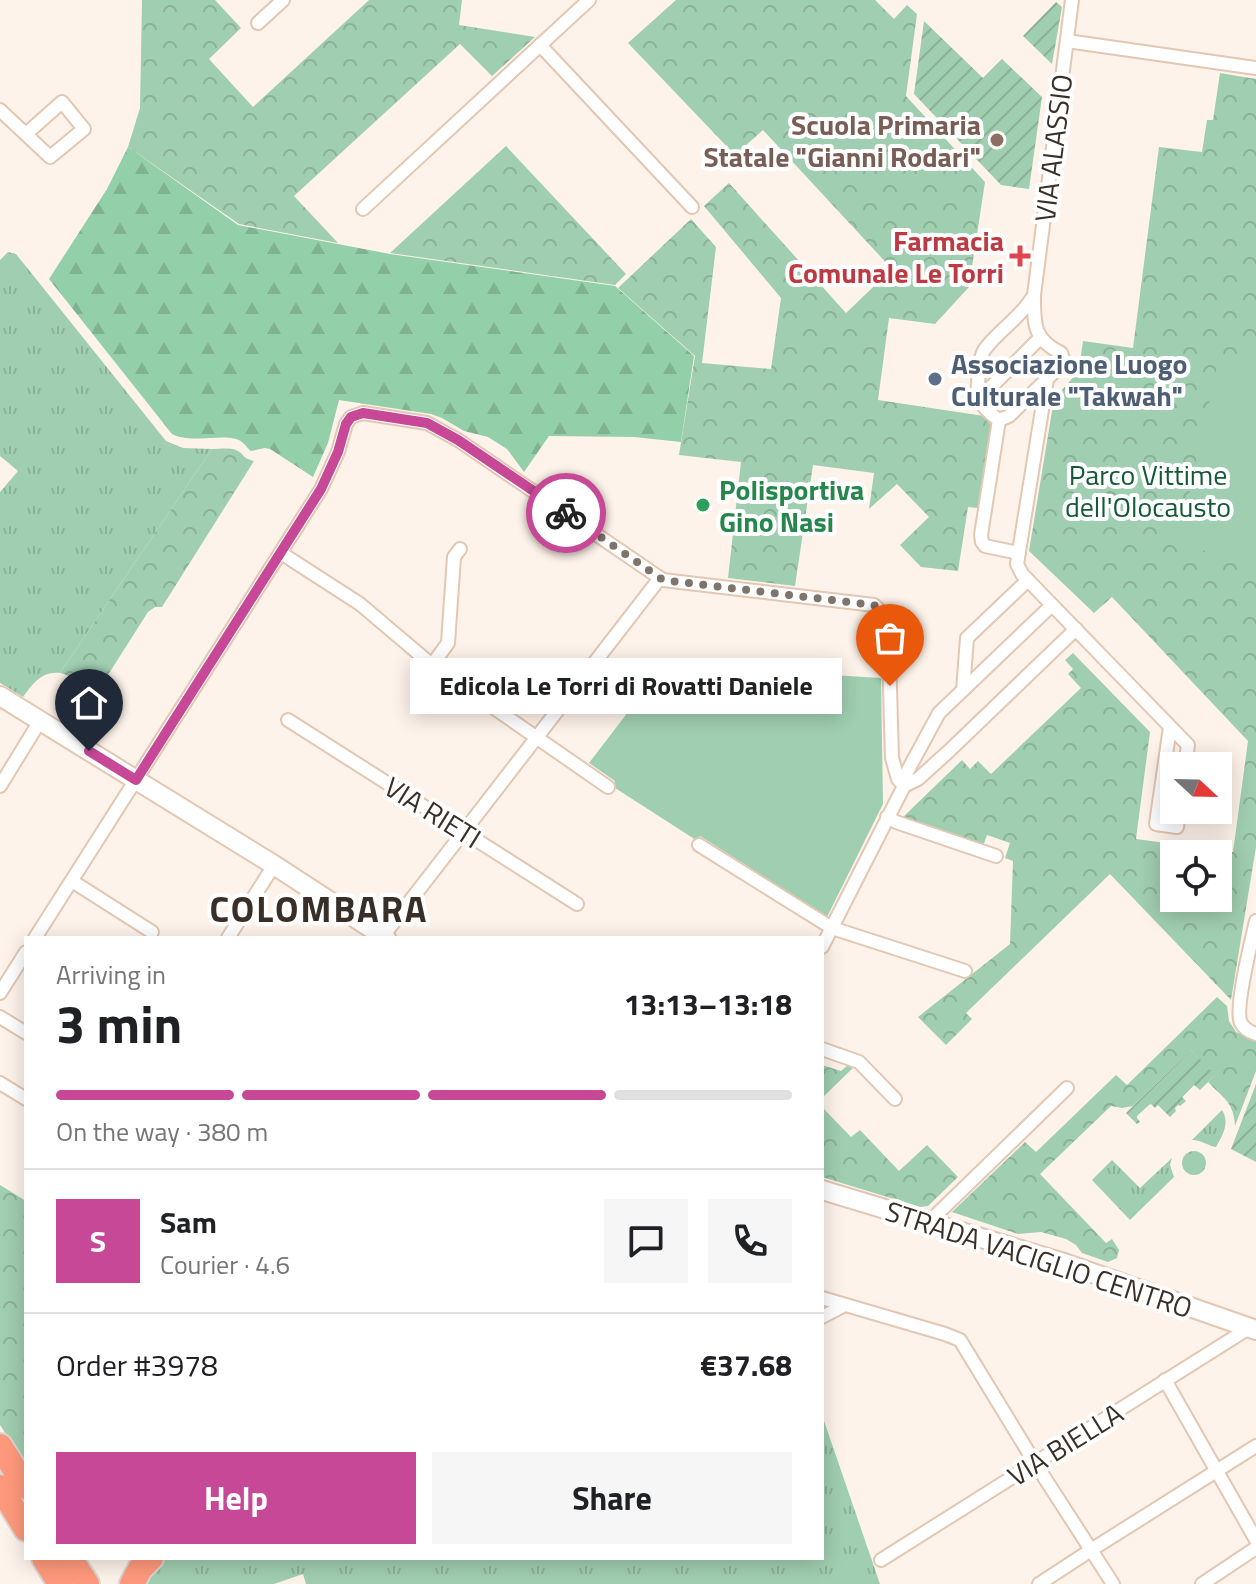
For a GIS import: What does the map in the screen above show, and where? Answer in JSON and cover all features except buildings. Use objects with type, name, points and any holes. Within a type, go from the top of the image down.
[{"type":"highway","points":[[0,1446],[19,1486],[24,1517]]},
{"type":"highway","points":[[45,1560],[60,1584]]},
{"type":"highway","points":[[71,1560],[87,1584]]},
{"type":"highway","points":[[132,1584],[149,1560]]},
{"type":"street","points":[[258,23],[283,0]]},
{"type":"street","points":[[363,209],[589,0]]},
{"type":"street","name":"VIA ALASSIO","points":[[1028,580],[1018,569],[1019,553],[1047,379],[1063,359],[1061,353],[1040,338],[1034,320],[1034,295],[1072,0]]},
{"type":"street","points":[[1067,41],[1256,68]]},
{"type":"street","points":[[540,45],[692,207]]},
{"type":"street","points":[[0,110],[50,157],[84,129],[62,102],[26,134]]},
{"type":"street","points":[[999,420],[987,412],[977,391],[982,351],[1026,309],[1034,295]]},
{"type":"street","points":[[979,399],[1040,338]]},
{"type":"street","points":[[999,420],[1009,416],[1047,379]]},
{"type":"street","points":[[36,936],[321,489],[338,452],[346,424],[351,417],[363,413],[427,423],[448,434],[660,578],[874,605],[888,619],[892,758],[898,779],[904,786]]},
{"type":"street","points":[[999,420],[982,542],[992,549],[1019,553]]},
{"type":"street","points":[[432,665],[448,643],[454,557],[460,549]]},
{"type":"street","points":[[281,553],[360,604],[432,665],[608,787]]},
{"type":"street","points":[[386,936],[660,578]]},
{"type":"street","points":[[963,690],[967,638],[1028,580],[1188,745],[1187,752]]},
{"type":"street","points":[[824,943],[939,713],[1052,605]]},
{"type":"street","points":[[904,786],[918,779],[949,751],[1076,629]]},
{"type":"street","points":[[0,696],[383,936]]},
{"type":"street","name":"VIA RIETI","points":[[288,720],[577,904]]},
{"type":"street","points":[[0,786],[40,721]]},
{"type":"street","points":[[1166,752],[1170,727]]},
{"type":"street","points":[[1160,796],[1156,824],[1177,827],[1177,824]]},
{"type":"street","points":[[887,817],[996,856]]},
{"type":"street","points":[[699,845],[832,928],[965,971]]},
{"type":"street","points":[[229,936],[274,865]]},
{"type":"street","points":[[72,881],[152,932]]},
{"type":"street","points":[[1256,921],[1239,1007],[1240,1022],[1256,1034]]},
{"type":"street","points":[[0,993],[24,955]]},
{"type":"street","points":[[0,1017],[24,1032]]},
{"type":"street","points":[[824,1050],[859,1062],[895,1099]]},
{"type":"street","points":[[0,1083],[24,1098]]},
{"type":"street","points":[[929,1222],[1067,1088]]},
{"type":"street","name":"STRADA VACIGLIO CENTRO","points":[[824,1191],[1061,1262],[1253,1329]]},
{"type":"street","points":[[824,1299],[960,1340],[1113,1584]]},
{"type":"street","points":[[824,1316],[845,1305]]},
{"type":"street","name":"VIA BIELLA","points":[[881,1560],[1165,1380],[1253,1329]]},
{"type":"street","points":[[1165,1380],[1256,1540]]},
{"type":"street","points":[[1039,1584],[1256,1446]]},
{"type":"street","points":[[1202,1584],[1256,1548]]},
{"type":"green space","points":[[142,0],[215,0],[241,28],[209,59],[253,107],[369,0],[462,0],[459,25],[535,37],[492,76],[460,44],[294,196],[338,243],[239,224],[128,147],[140,108]]},
{"type":"green space","points":[[676,0],[875,0],[894,19],[907,5],[917,14],[906,96],[985,182],[969,287],[935,324],[889,318],[878,400],[984,416],[991,425],[978,508],[968,507],[958,571],[921,567],[900,545],[929,517],[897,484],[869,509],[874,473],[813,465],[795,586],[728,578],[741,462],[679,455],[695,356],[618,288],[691,219],[716,247],[702,363],[771,369],[781,298],[704,206],[729,183],[846,313],[892,269],[763,130],[735,155],[628,43]]},
{"type":"green space","points":[[1056,2],[1062,7],[1052,64],[1023,36]]},
{"type":"green space","points":[[924,21],[983,78],[1002,59],[1042,97],[1029,189],[1001,185],[914,94]]},
{"type":"green space","name":"Parco Vittime dell'Olocausto","points":[[1220,73],[1256,79],[1256,847],[1231,1000],[1110,874],[966,1013],[972,1019],[946,1045],[918,1017],[1010,944],[1013,861],[1005,858],[1010,843],[987,835],[983,846],[901,819],[962,760],[970,769],[978,761],[991,774],[1081,688],[1068,674],[1073,669],[1065,660],[1073,653],[1150,732],[1136,839],[1160,842],[1160,912],[1232,912],[1232,852],[1248,741],[1112,597],[1094,613],[1029,551],[1054,399],[1079,368],[1083,341],[1133,348],[1159,147],[1202,152],[1207,120],[1213,120]]},
{"type":"green space","points":[[506,146],[626,274],[615,285],[390,253]]},
{"type":"green space","points":[[128,147],[238,225],[390,254],[615,286],[694,356],[681,442],[634,437],[549,436],[524,472],[507,449],[488,437],[464,431],[442,418],[339,400],[328,443],[313,477],[270,449],[251,451],[236,439],[189,438],[172,434],[49,279],[107,189]]},
{"type":"green space","points":[[8,252],[16,254],[166,441],[183,448],[212,449],[60,673],[43,676],[23,697],[0,683],[0,492],[18,471],[0,456],[0,260]]},
{"type":"green space","points":[[1220,353],[1256,360],[1256,562],[1178,545]]},
{"type":"green space","points":[[212,449],[235,450],[254,461],[162,607],[148,612],[92,700],[85,701],[78,682],[60,673]]},
{"type":"green space","points":[[664,665],[881,678],[883,804],[827,917],[700,836],[696,840],[612,786],[615,781],[589,763]]},
{"type":"green space","points":[[1217,997],[1227,1006],[1229,1021],[1236,1032],[1256,1041],[1256,1071],[1235,1126],[1230,1106],[1208,1082],[1214,1076],[1191,1050],[1133,1106],[1111,1106],[1040,1174],[1106,1243],[1112,1239],[1119,1250],[1117,1258],[1108,1262],[1082,1253],[1066,1239],[1041,1232],[1018,1234],[952,1212],[1025,1142],[1036,1152],[1116,1075],[1127,1085]]},
{"type":"green space","points":[[1191,1050],[1215,1075],[1200,1090],[1194,1085],[1182,1097],[1186,1101],[1175,1108],[1170,1117],[1158,1105],[1155,1108],[1151,1104],[1137,1116],[1140,1122],[1137,1124],[1126,1113]]},
{"type":"green space","points":[[850,1063],[854,1067],[824,1096],[824,1066],[841,1071]]},
{"type":"green space","points":[[1256,1084],[1256,1162],[1231,1149]]},
{"type":"green space","points":[[824,1109],[851,1137],[860,1130],[899,1171],[927,1145],[958,1177],[928,1206],[920,1207],[824,1178]]},
{"type":"green space","points":[[1222,1110],[1225,1124],[1216,1147],[1192,1140]]},
{"type":"green space","points":[[1194,1151],[1202,1155],[1206,1163],[1202,1171],[1194,1175],[1186,1171],[1182,1163],[1186,1155]]},
{"type":"green space","points":[[1172,1158],[1170,1165],[1174,1177],[1130,1220],[1092,1180],[1112,1160],[1140,1188]]},
{"type":"green space","points":[[0,1185],[24,1200],[24,1462],[0,1425]]},
{"type":"green space","points":[[824,1421],[880,1584],[306,1584],[303,1574],[274,1584],[138,1584],[160,1560],[824,1560]]},
{"type":"way so far","points":[[566,513],[663,580],[874,605],[888,619],[890,686]]},
{"type":"place","name":"Scuola Primaria Statale \"Gianni Rodari\"","points":[[997,140]]},
{"type":"place","name":"Farmacia Comunale Le Torri","points":[[1020,256]]},
{"type":"place","name":"Associazione Luogo Culturale \"Takwah\"","points":[[935,379]]},
{"type":"place","name":"Polisportiva Gino Nasi","points":[[703,505]]},
{"type":"place","name":"Edicola Le Torri di Rovatti Daniele","points":[[890,686]]},
{"type":"district","name":"COLOMBARA","points":[[319,908]]},
{"type":"route","points":[[89,751],[136,780],[321,489],[351,417],[363,413],[427,423],[458,440],[566,513]]}]
